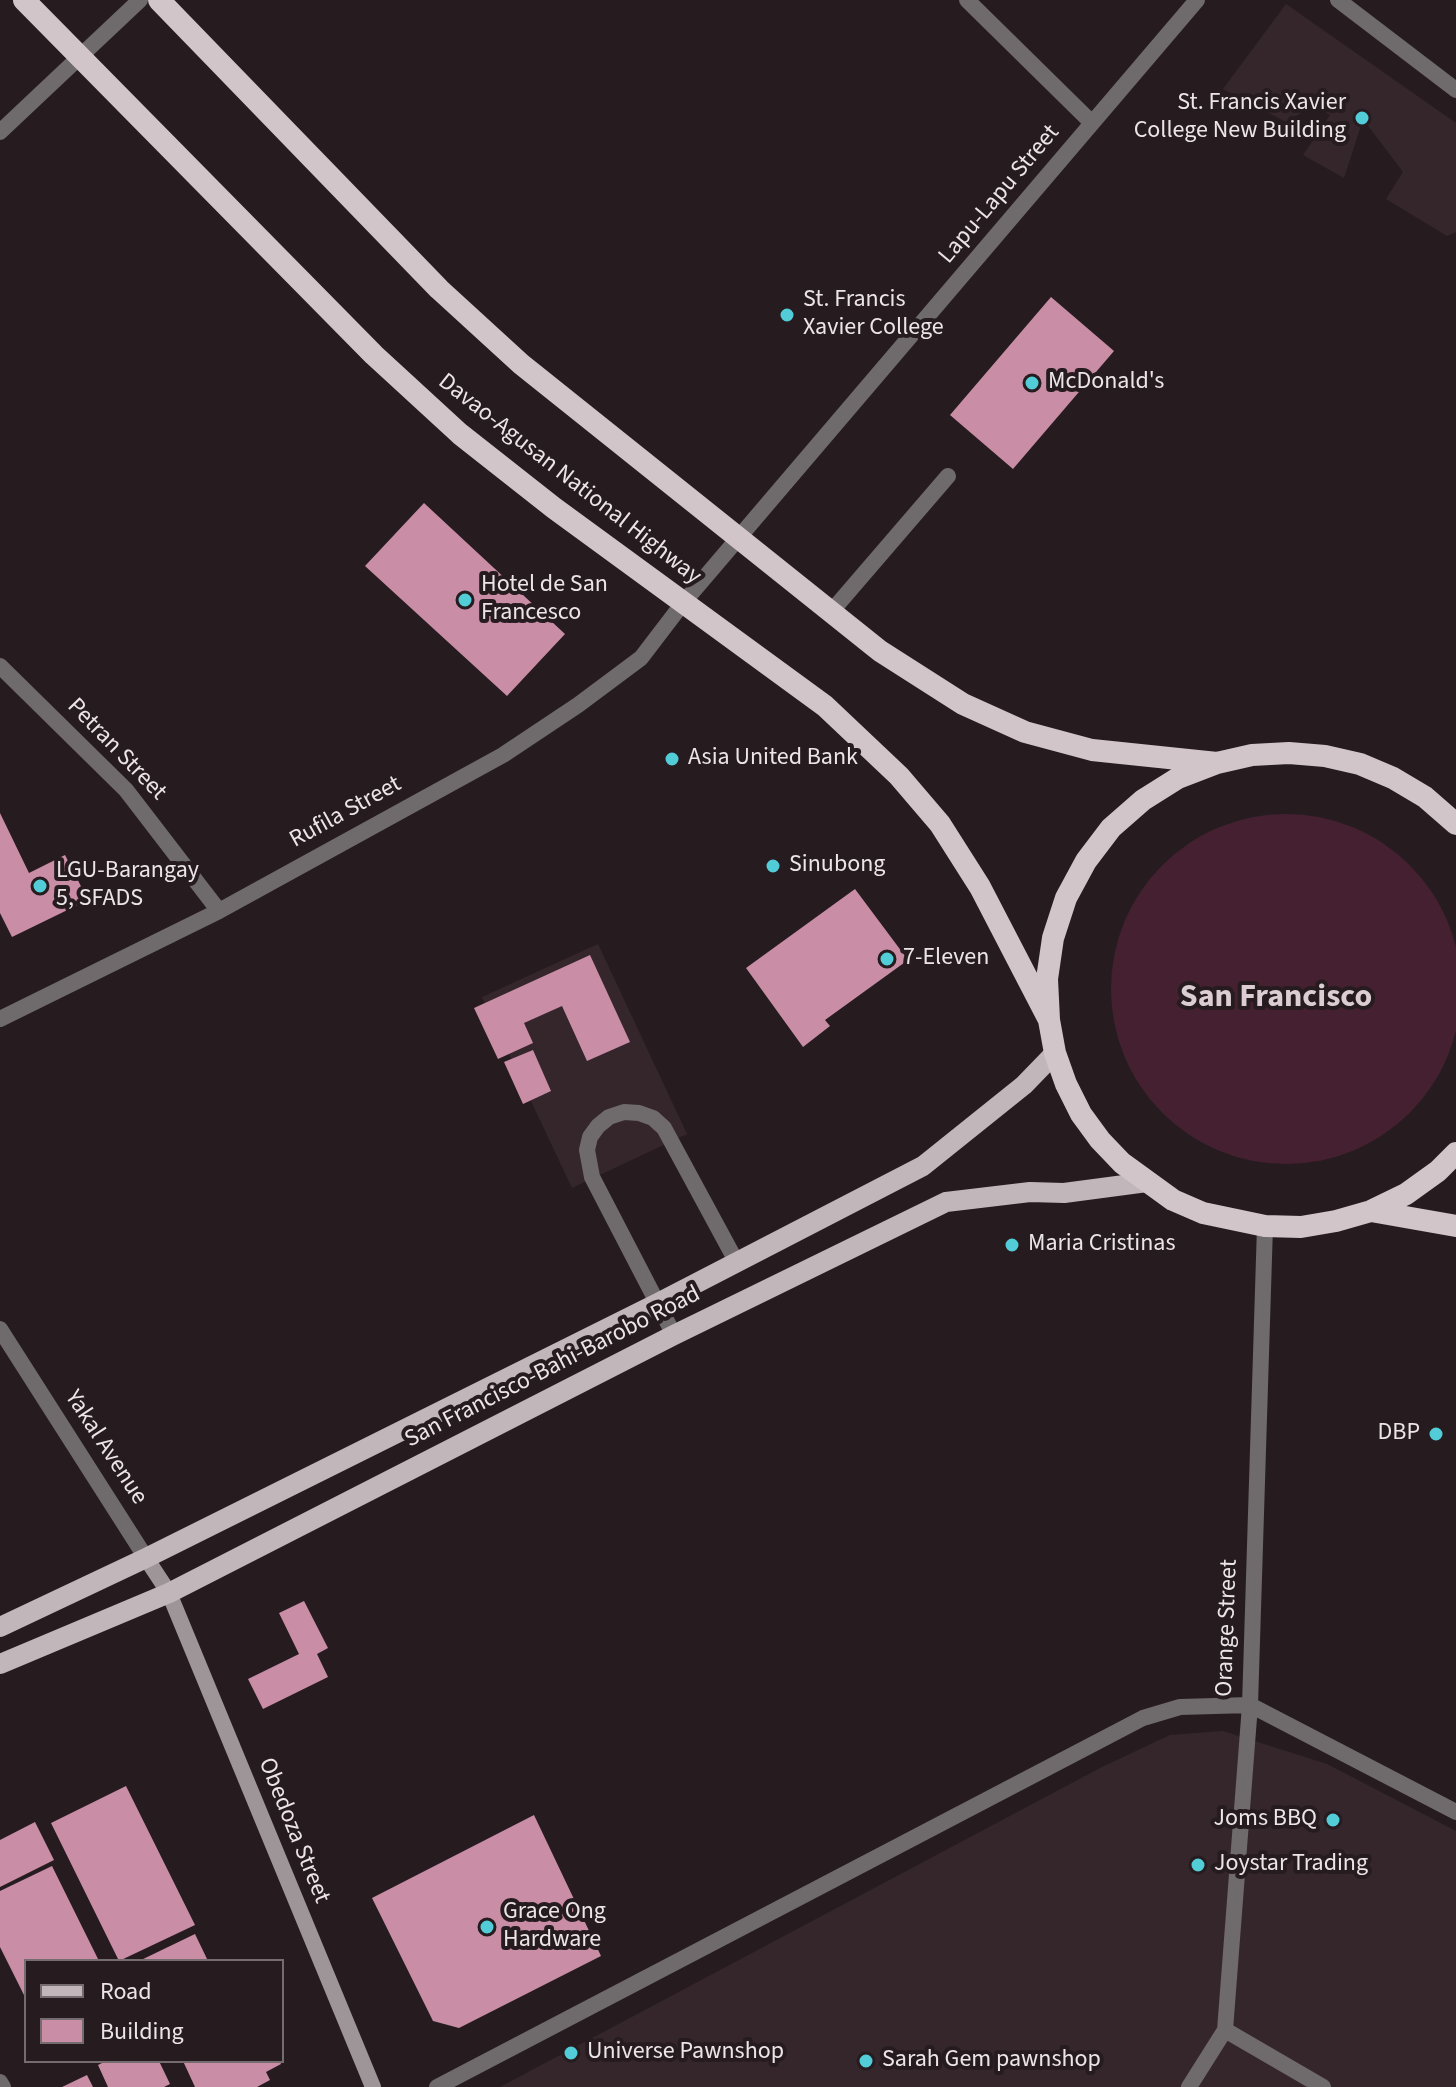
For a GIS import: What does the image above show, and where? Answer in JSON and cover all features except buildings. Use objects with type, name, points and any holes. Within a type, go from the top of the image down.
[{"type":"highway","name":"Davao-Agusan National Highway","points":[[24,0],[374,355],[460,434],[554,508],[825,706],[899,776],[940,824],[980,887],[1049,1020]]},
{"type":"highway","points":[[159,0],[439,289],[521,364],[880,651],[963,704],[1025,732],[1092,750],[1217,763]]},
{"type":"highway","points":[[1456,824],[1425,797],[1393,778],[1360,764],[1325,756],[1289,753],[1252,755],[1217,763],[1178,778],[1143,800],[1111,828],[1086,861],[1066,898],[1053,938],[1047,979],[1049,1020],[1055,1053],[1066,1084],[1090,1127],[1122,1163],[1173,1200],[1203,1213],[1265,1226],[1301,1227],[1324,1223],[1371,1211],[1406,1194],[1438,1171],[1456,1153]]},
{"type":"highway","points":[[1371,1211],[1456,1226]]},
{"type":"main road","name":"San Francisco-Bahi-Barobo Road","points":[[0,1627],[146,1558],[658,1303],[923,1166],[1024,1085],[1055,1053]]},
{"type":"main road","name":"San Francisco-Bahi-Barobo Road","points":[[0,1664],[169,1593],[674,1335],[946,1202],[1030,1192],[1064,1193],[1147,1182]]},
{"type":"main road","name":"Yakal Avenue","points":[[146,1558],[169,1593]]},
{"type":"main road","name":"Obedoza Street","points":[[169,1593],[373,2087]]},
{"type":"street","points":[[0,132],[140,0]]},
{"type":"street","points":[[967,0],[1092,123]]},
{"type":"street","name":"Lapu-Lapu Street","points":[[683,603],[1197,0]]},
{"type":"street","points":[[1338,0],[1456,90]]},
{"type":"street","points":[[831,612],[948,476]]},
{"type":"street","name":"Rufila Street","points":[[0,1019],[219,911],[503,755],[641,658],[683,603]]},
{"type":"street","name":"Petran Street","points":[[0,666],[126,790],[219,911]]},
{"type":"street","points":[[674,1335],[587,1164],[590,1137],[598,1126],[609,1117],[624,1112],[653,1118],[664,1128],[736,1261]]},
{"type":"street","name":"Orange Street","points":[[1225,2030],[1250,1705],[1265,1226]]},
{"type":"street","name":"Yakal Avenue","points":[[0,1329],[146,1558]]},
{"type":"street","points":[[437,2087],[1143,1718],[1180,1707],[1250,1705],[1456,1812]]},
{"type":"street","points":[[1189,2087],[1225,2030],[1323,2087]]},
{"type":"shaded area","points":[[1286,4],[1456,123],[1456,232],[1447,236],[1386,199],[1403,172],[1363,119],[1344,178],[1303,155],[1330,115],[1314,105],[1286,122],[1223,89]]},
{"type":"shaded area","points":[[1269,815],[1303,815],[1337,822],[1368,835],[1397,854],[1421,878],[1440,907],[1457,955],[1457,1023],[1440,1071],[1421,1100],[1397,1124],[1368,1143],[1337,1156],[1303,1163],[1269,1163],[1235,1156],[1204,1143],[1175,1124],[1151,1100],[1132,1071],[1119,1040],[1112,1006],[1112,972],[1119,938],[1132,907],[1151,878],[1175,854],[1204,835],[1235,822]]},
{"type":"shaded area","points":[[598,944],[687,1134],[572,1188],[482,997]]},
{"type":"shaded area","points":[[1223,1731],[1327,1764],[1456,1831],[1456,2087],[500,2087],[1102,1767],[1170,1735]]},
{"type":"place","name":"St. Francis Xavier College New Building","points":[[1362,118]]},
{"type":"place","name":"St. Francis Xavier College","points":[[787,315]]},
{"type":"place","name":"McDonald's","points":[[1032,383]]},
{"type":"place","name":"Hotel de San Francesco","points":[[465,600]]},
{"type":"place","name":"Asia United Bank","points":[[672,759]]},
{"type":"place","name":"Sinubong","points":[[773,866]]},
{"type":"place","name":"LGU-Barangay 5, SFADS","points":[[40,886]]},
{"type":"place","name":"7-Eleven","points":[[887,959]]},
{"type":"place","name":"Maria Cristinas","points":[[1012,1245]]},
{"type":"place","name":"DBP","points":[[1436,1434]]},
{"type":"place","name":"Joms BBQ","points":[[1333,1820]]},
{"type":"place","name":"Joystar Trading","points":[[1198,1865]]},
{"type":"place","name":"Grace Ong Hardware","points":[[487,1927]]},
{"type":"place","name":"Universe Pawnshop","points":[[571,2053]]},
{"type":"place","name":"Sarah Gem pawnshop","points":[[866,2061]]},
{"type":"district","name":"San Francisco","points":[[1276,999]]}]
